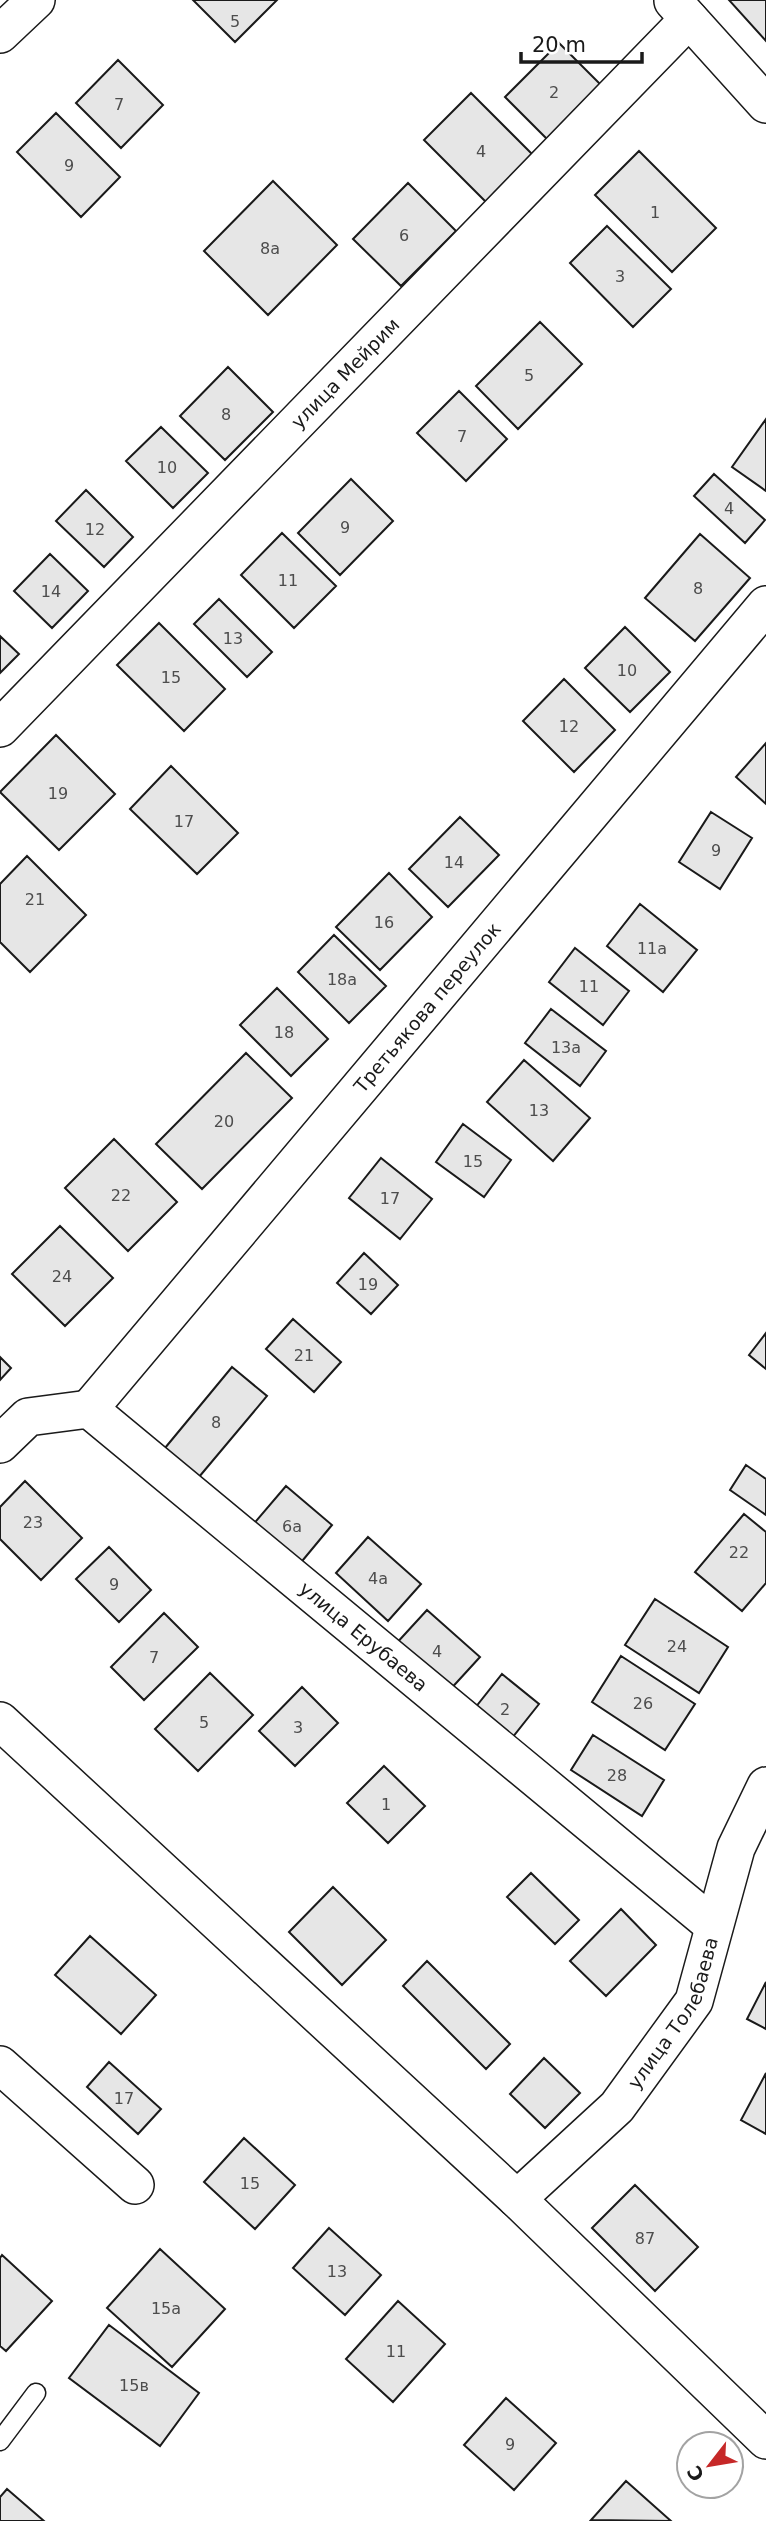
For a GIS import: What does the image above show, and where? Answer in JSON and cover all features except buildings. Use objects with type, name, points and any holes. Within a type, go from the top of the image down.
[{"type":"street","points":[[0,34],[36,0]]},
{"type":"street","points":[[681,9],[766,104]]},
{"type":"street","name":"улица Мейрим","points":[[0,727],[681,9]]},
{"type":"street","name":"Третьякова переулок","points":[[89,1409],[766,606]]},
{"type":"street","points":[[0,1444],[28,1418],[89,1409]]},
{"type":"street","name":"улица Ерубаева","points":[[89,1409],[715,1926]]},
{"type":"street","points":[[0,1721],[517,2199],[766,2441]]},
{"type":"street","name":"улица Толебаева","points":[[517,2199],[617,2107],[694,2001],[736,1849],[766,1786]]},
{"type":"street","points":[[0,2065],[135,2185]]},
{"type":"lane","points":[[0,2441],[36,2393]]}]
